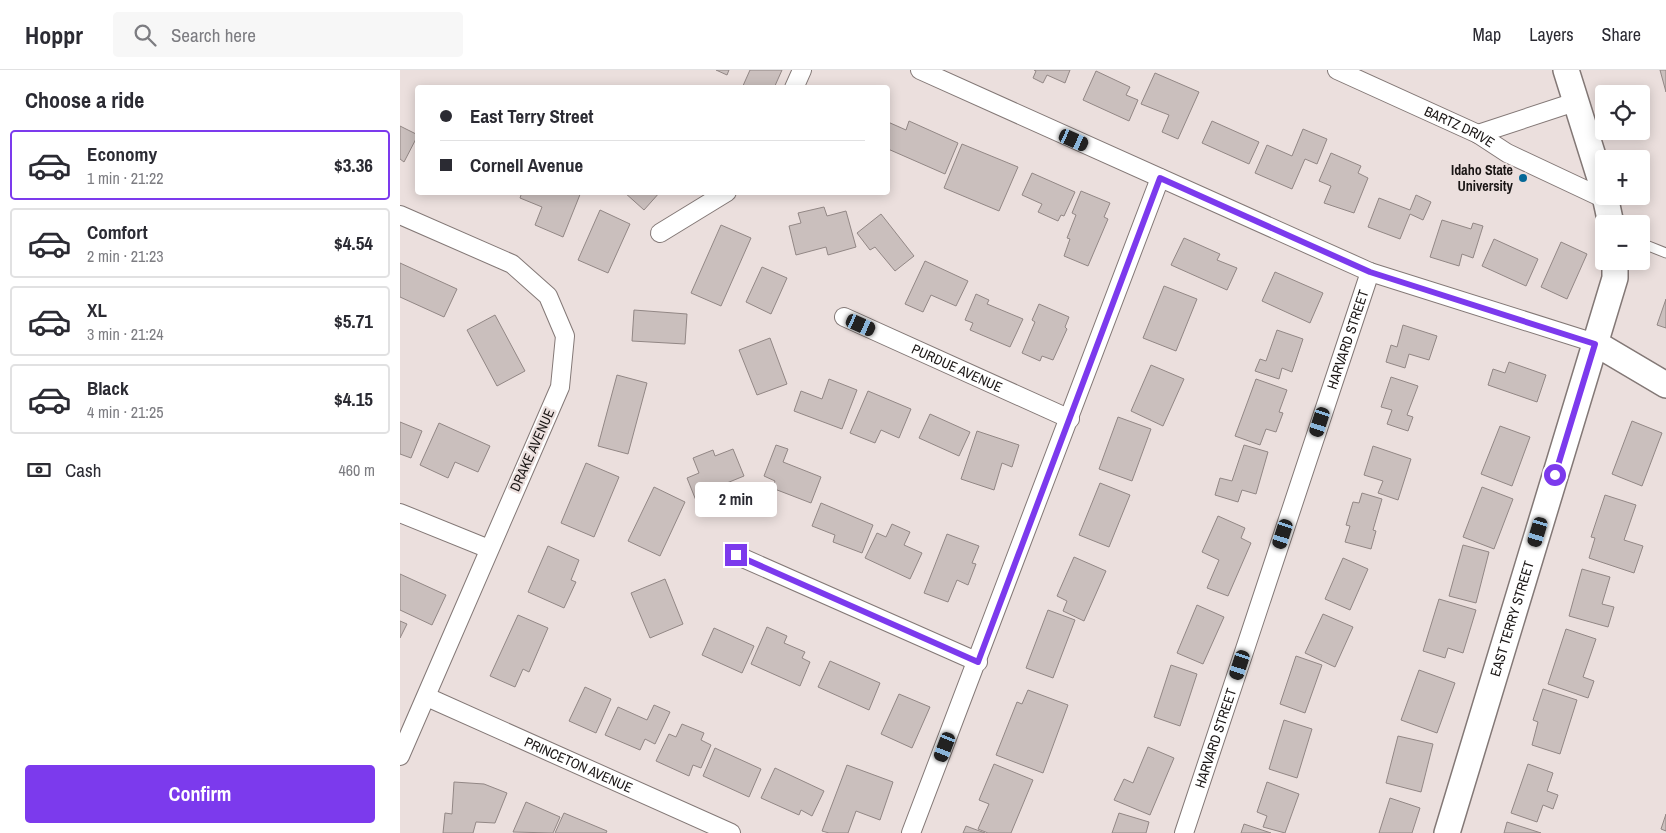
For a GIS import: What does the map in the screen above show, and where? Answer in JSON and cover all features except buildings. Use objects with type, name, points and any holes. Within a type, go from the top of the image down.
[{"type":"street","points":[[795,85],[802,70]]},
{"type":"street","points":[[920,70],[1370,272],[1595,344],[1666,385]]},
{"type":"street","name":"BARTZ DRIVE","points":[[1337,70],[1478,134],[1507,153],[1595,192]]},
{"type":"street","points":[[1566,70],[1595,165]]},
{"type":"street","points":[[1478,134],[1575,102]]},
{"type":"street","points":[[911,833],[978,662],[1160,178]]},
{"type":"street","points":[[660,233],[722,195]]},
{"type":"street","name":"DRAKE AVENUE","points":[[400,214],[512,264],[548,296],[565,336],[560,387],[400,756]]},
{"type":"street","name":"EAST TERRY STREET","points":[[1447,833],[1615,278],[1615,270]]},
{"type":"street","name":"HARVARD STREET","points":[[1184,833],[1370,272]]},
{"type":"street","name":"PURDUE AVENUE","points":[[844,317],[1070,419]]},
{"type":"street","points":[[400,512],[489,549]]},
{"type":"street","points":[[736,555],[978,662]]},
{"type":"street","name":"PRINCETON AVENUE","points":[[427,697],[731,833]]},
{"type":"lane","points":[[1650,247],[1666,253]]},
{"type":"place","name":"Idaho State University","points":[[1523,178]]},
{"type":"route","points":[[736,555],[978,662],[1160,178],[1370,272],[1595,344],[1555,475]]}]
